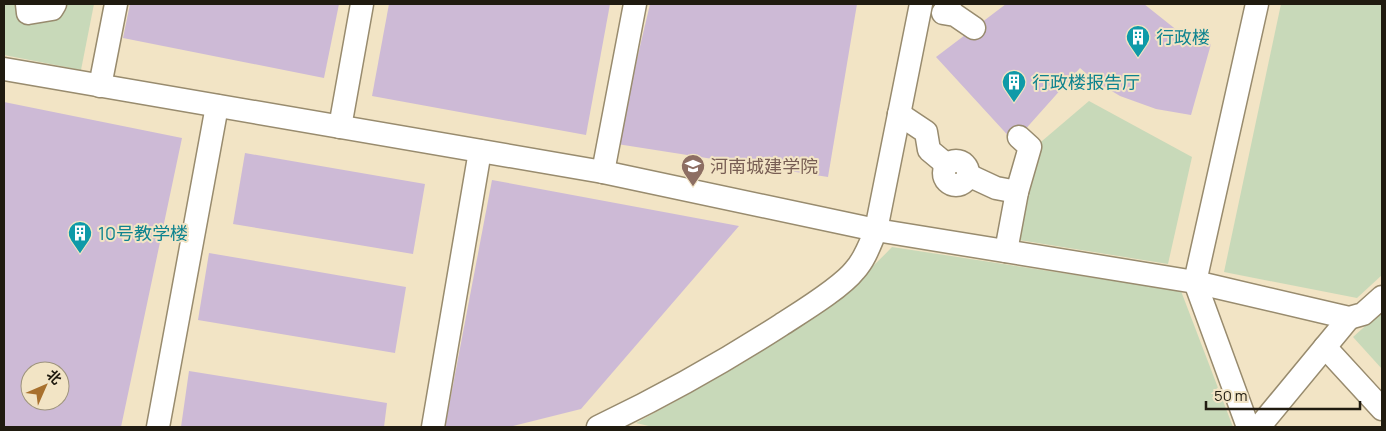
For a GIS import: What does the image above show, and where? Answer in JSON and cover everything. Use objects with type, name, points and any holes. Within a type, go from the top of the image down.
[{"type":"street","points":[[27,4],[28,13],[52,9],[55,4]]},
{"type":"street","points":[[100,86],[116,4]]},
{"type":"street","points":[[340,127],[362,4]]},
{"type":"street","points":[[603,172],[635,4]]},
{"type":"street","points":[[1248,427],[1195,282],[1257,4]]},
{"type":"street","points":[[598,427],[652,402],[732,356],[803,311],[855,272],[866,255],[876,230],[920,6],[947,9],[974,28]]},
{"type":"street","points":[[4,69],[603,172],[876,230],[1195,282],[1348,318],[1363,314],[1382,297]]},
{"type":"street","points":[[158,427],[216,106]]},
{"type":"street","points":[[899,114],[926,132],[929,150],[947,165],[944,172],[949,182],[961,184],[968,175],[996,188],[1017,192]]},
{"type":"street","points":[[1006,251],[1017,192],[1030,147],[1019,137]]},
{"type":"street","points":[[433,427],[480,151]]},
{"type":"street","points":[[1259,427],[1348,318]]},
{"type":"street","points":[[1325,347],[1382,409]]},
{"type":"green space","points":[[4,4],[94,4],[81,70],[4,55]]},
{"type":"green space","points":[[1281,4],[1382,4],[1382,275],[1357,298],[1224,272]]},
{"type":"green space","points":[[1089,101],[1192,157],[1168,264],[1019,240],[1035,147]]},
{"type":"green space","points":[[892,247],[1181,291],[1233,427],[653,427],[636,423],[705,385],[772,345],[804,323],[835,300]]},
{"type":"green space","points":[[1382,311],[1382,369],[1353,337]]},
{"type":"building","points":[[130,4],[339,4],[324,78],[123,38]]},
{"type":"building","points":[[389,4],[610,4],[586,135],[372,96]]},
{"type":"building","points":[[650,4],[857,4],[828,177],[617,144]]},
{"type":"building","points":[[1006,4],[1144,4],[1188,39],[1211,44],[1191,115],[1156,109],[1120,96],[1095,81],[1080,68],[1014,142],[936,57]]},
{"type":"building","name":"10号教学楼","points":[[4,102],[182,138],[121,427],[4,427]]},
{"type":"building","points":[[245,153],[425,184],[413,254],[233,224]]},
{"type":"building","points":[[492,180],[739,226],[581,409],[509,427],[445,427]]},
{"type":"building","points":[[209,253],[406,287],[395,353],[198,320]]},
{"type":"building","points":[[189,371],[387,403],[384,427],[181,427]]},
{"type":"place","name":"行政楼","points":[[1138,58]]},
{"type":"place","name":"行政楼报告厅","points":[[1014,103]]},
{"type":"place","name":"河南城建学院","points":[[693,187]]},
{"type":"place","name":"10号教学楼","points":[[80,254]]}]
